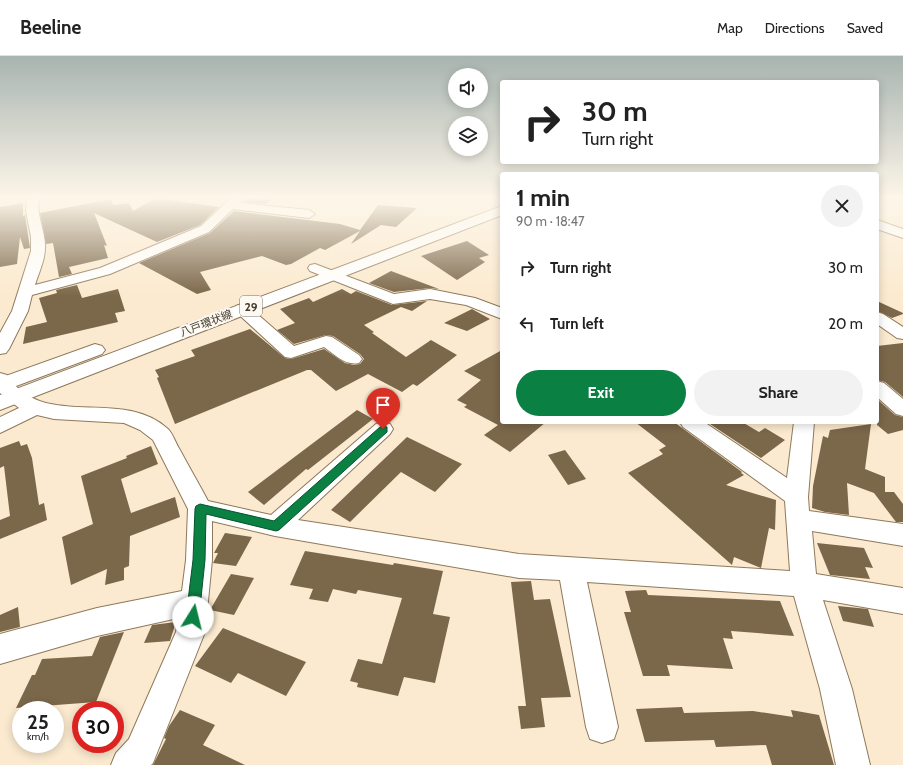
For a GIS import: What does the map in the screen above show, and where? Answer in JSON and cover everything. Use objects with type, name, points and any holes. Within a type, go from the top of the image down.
[{"type":"main road","name":"八戸環状線","points":[[9,393],[315,268],[418,230]]},
{"type":"main road","name":"八戸環状線","points":[[9,393],[242,309],[450,230]]},
{"type":"main road","points":[[893,230],[903,234]]},
{"type":"street","points":[[0,349],[20,311],[26,292],[38,251],[39,241],[36,230]]},
{"type":"street","points":[[26,292],[86,277],[159,250],[203,230]]},
{"type":"street","points":[[315,268],[331,276],[393,299],[430,294],[470,301],[500,313]]},
{"type":"street","points":[[242,309],[291,353],[326,341],[353,359]]},
{"type":"street","points":[[879,318],[903,334]]},
{"type":"street","points":[[879,389],[903,409]]},
{"type":"street","points":[[0,426],[9,393],[54,412],[98,413],[127,416],[147,425],[162,435],[200,509],[199,560],[196,601],[190,632],[141,751],[128,765]]},
{"type":"street","points":[[692,424],[797,508],[903,535]]},
{"type":"street","points":[[804,424],[797,508],[804,584],[836,689],[853,765]]},
{"type":"street","points":[[276,526],[383,429]]},
{"type":"street","points":[[200,509],[276,526],[519,566],[804,584],[903,601]]},
{"type":"street","points":[[571,569],[602,727]]},
{"type":"street","points":[[0,649],[97,622],[196,601]]},
{"type":"building","points":[[0,230],[27,230],[30,248],[24,249],[20,237],[17,264],[0,267]]},
{"type":"building","points":[[43,230],[101,230],[107,246],[104,245],[108,258],[69,267],[72,274],[59,277],[53,243],[46,244]]},
{"type":"building","points":[[131,230],[187,230],[157,242]]},
{"type":"building","points":[[213,230],[373,230],[351,244],[360,231],[325,250],[320,248],[291,264],[286,265],[262,256],[200,272],[211,290],[197,294],[139,263],[210,233]]},
{"type":"building","points":[[467,241],[489,255],[479,258],[485,262],[457,280],[421,256]]},
{"type":"building","points":[[391,271],[439,289],[430,288],[394,292],[369,283]]},
{"type":"building","points":[[77,285],[82,298],[118,289],[125,311],[115,313],[118,322],[23,344],[26,327],[47,322],[39,298],[57,293],[56,290]]},
{"type":"building","points":[[342,289],[351,294],[356,291],[392,305],[427,301],[412,311],[401,307],[364,325],[374,332],[372,333],[406,357],[431,340],[457,355],[417,386],[413,384],[402,392],[368,374],[336,391],[311,370],[307,370],[175,424],[157,378],[159,377],[155,370],[195,356],[191,350],[250,329],[285,358],[291,359],[324,349],[345,363],[354,365],[360,364],[364,359],[360,354],[333,336],[326,335],[294,344],[277,330],[295,323],[280,309],[309,298],[313,302]]},
{"type":"building","points":[[879,302],[903,313],[892,318],[879,312]]},
{"type":"building","points":[[472,309],[490,319],[467,331],[444,323]]},
{"type":"building","points":[[903,343],[903,397],[885,382],[879,380],[879,346]]},
{"type":"building","points":[[500,351],[500,424],[544,424],[510,452],[484,435],[498,425],[464,407],[467,405],[457,400],[481,380],[464,371]]},
{"type":"building","points":[[879,401],[895,415],[903,417],[903,430],[888,434],[877,425],[879,424]]},
{"type":"building","points":[[357,410],[373,419],[308,470],[306,469],[264,505],[248,492]]},
{"type":"building","points":[[638,424],[677,424],[742,472],[741,473],[744,475],[726,485],[776,500],[775,530],[769,528],[761,568],[734,557],[732,565],[628,473],[663,454],[659,450],[666,446]]},
{"type":"building","points":[[710,424],[745,424],[759,432],[765,428],[785,440],[761,458]]},
{"type":"building","points":[[871,424],[865,469],[885,477],[885,492],[894,492],[903,504],[903,522],[896,522],[874,493],[847,483],[849,515],[825,512],[812,508],[813,486],[823,436],[828,438],[830,430]]},
{"type":"building","points":[[407,437],[462,464],[435,492],[401,472],[350,522],[331,510]]},
{"type":"building","points":[[19,441],[21,446],[27,444],[32,458],[39,505],[44,503],[47,520],[0,539],[0,520],[10,516],[4,466],[0,468],[0,448]]},
{"type":"building","points":[[151,446],[158,464],[121,479],[131,513],[175,497],[180,517],[130,536],[129,566],[124,568],[124,580],[105,585],[107,569],[71,585],[62,537],[93,524],[81,476],[127,458],[126,456]]},
{"type":"building","points":[[565,450],[586,479],[568,485],[548,455]]},
{"type":"building","points":[[225,533],[252,537],[236,566],[213,563],[218,553],[214,553]]},
{"type":"building","points":[[817,543],[864,548],[873,568],[865,567],[870,579],[830,575]]},
{"type":"building","points":[[305,551],[393,565],[394,563],[443,571],[433,614],[450,617],[435,683],[404,677],[398,696],[357,687],[358,683],[350,681],[358,659],[382,664],[402,598],[358,590],[356,594],[333,589],[328,602],[309,599],[313,589],[290,585]]},
{"type":"building","points":[[231,574],[254,578],[234,615],[210,610]]},
{"type":"building","points":[[531,581],[534,600],[550,599],[571,697],[541,698],[545,727],[521,729],[518,706],[526,706],[511,582]]},
{"type":"building","points":[[646,590],[648,595],[780,601],[794,636],[731,631],[733,639],[723,638],[733,669],[667,665],[670,676],[643,676],[624,612],[631,612],[625,591]]},
{"type":"building","points":[[838,606],[868,609],[874,627],[843,621]]},
{"type":"building","points":[[18,607],[20,627],[0,632],[0,615]]},
{"type":"building","points":[[176,622],[170,641],[144,643],[152,625]]},
{"type":"building","points":[[223,628],[306,662],[286,696],[238,673],[231,683],[195,666]]},
{"type":"building","points":[[124,632],[96,701],[72,701],[72,704],[64,704],[64,701],[19,701],[32,675],[35,675],[42,659],[92,656],[100,637]]},
{"type":"building","points":[[682,707],[684,713],[753,711],[793,717],[791,710],[819,715],[834,765],[772,765],[766,745],[716,747],[714,740],[645,742],[636,709]]},
{"type":"building","points":[[180,710],[215,725],[203,745],[245,765],[153,765],[166,739],[164,738],[169,726]]},
{"type":"route","points":[[193,617],[196,601],[199,560],[200,509],[276,526],[383,429]]}]
